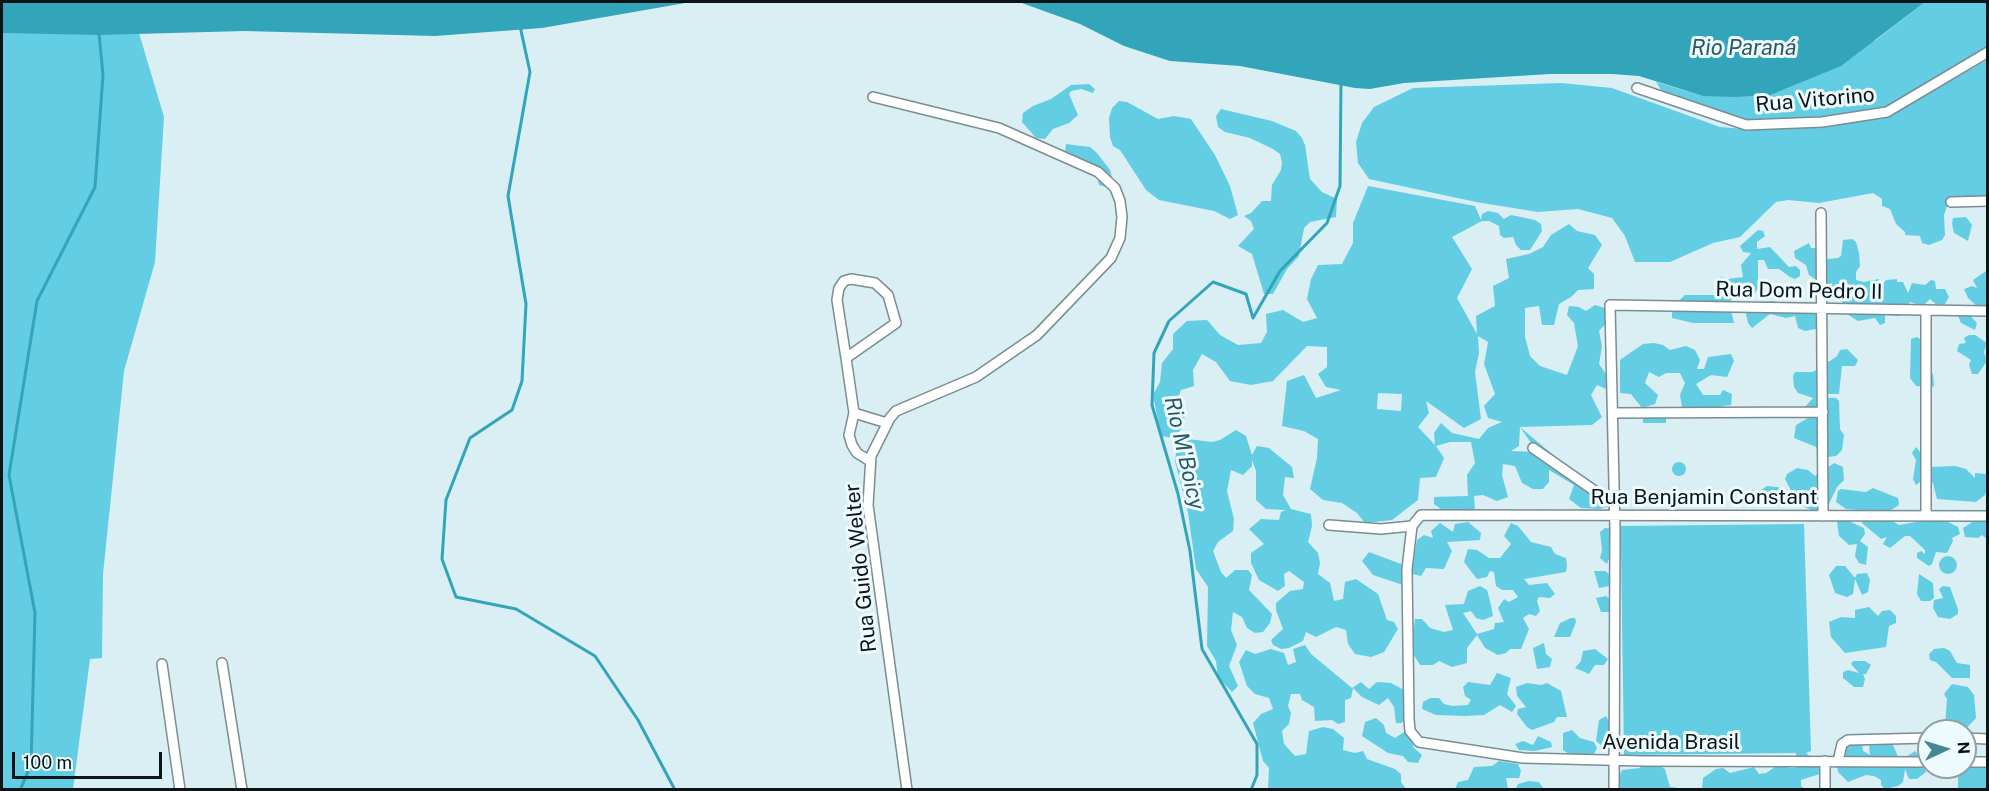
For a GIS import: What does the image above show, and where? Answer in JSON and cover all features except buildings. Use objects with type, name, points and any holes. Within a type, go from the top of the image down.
[{"type":"street","name":"Rua Vitorino","points":[[1637,88],[1746,125],[1822,122],[1887,112],[1988,52]]},
{"type":"street","name":"Rua Guido Welter","points":[[873,97],[999,128],[1098,172],[1115,188],[1120,201],[1122,218],[1120,238],[1111,258],[1037,335],[976,377],[896,411],[887,423],[870,461],[868,505],[907,789]]},
{"type":"street","points":[[1951,202],[1988,201]]},
{"type":"street","points":[[1821,213],[1823,516]]},
{"type":"street","points":[[846,358],[896,323],[888,295],[875,283],[851,279],[844,281],[839,288],[837,300],[854,412],[849,435],[857,453],[870,461]]},
{"type":"street","name":"Rua Dom Pedro II","points":[[1614,413],[1610,305],[1822,310],[1988,310]]},
{"type":"street","points":[[1926,311],[1926,516]]},
{"type":"street","points":[[854,412],[887,423]]},
{"type":"street","points":[[1614,789],[1614,413],[1823,412]]},
{"type":"street","points":[[1533,448],[1615,505]]},
{"type":"street","name":"Rua Benjamin Constant","points":[[1412,526],[1415,518],[1421,515],[1988,516]]},
{"type":"street","points":[[1329,525],[1381,529],[1412,526]]},
{"type":"street","name":"Avenida Brasil","points":[[1412,526],[1407,569],[1409,719],[1410,732],[1415,740],[1523,758],[1614,761],[1917,762]]},
{"type":"street","points":[[222,663],[242,789]]},
{"type":"street","points":[[162,664],[180,789]]},
{"type":"street","points":[[1838,761],[1842,744],[1848,740],[1917,738]]},
{"type":"street","points":[[1825,761],[1825,789]]},
{"type":"shaded area","points":[[1925,2],[1987,2],[1987,47],[1886,108],[1821,117],[1747,120],[1661,90],[1656,82],[1703,96],[1876,40]]},
{"type":"shaded area","points":[[2,33],[139,33],[164,117],[155,262],[124,371],[103,574],[102,658],[90,659],[73,789],[2,790]]},
{"type":"shaded area","points":[[1987,60],[1987,198],[1949,201],[1944,215],[1945,235],[1942,240],[1929,245],[1922,243],[1920,236],[1905,235],[1905,232],[1896,224],[1890,209],[1882,206],[1882,199],[1873,193],[1819,203],[1788,200],[1776,202],[1740,237],[1713,243],[1670,262],[1635,262],[1625,236],[1612,218],[1578,209],[1538,212],[1476,202],[1369,179],[1358,163],[1356,142],[1362,123],[1374,107],[1413,88],[1561,83],[1612,88],[1720,127],[1757,130],[1826,127],[1889,115]]},
{"type":"shaded area","points":[[1089,84],[1095,89],[1093,93],[1081,89],[1071,91],[1069,94],[1078,115],[1069,123],[1053,129],[1045,139],[1036,138],[1022,122],[1023,113],[1033,106],[1051,99],[1071,85]]},
{"type":"shaded area","points":[[1119,101],[1127,102],[1158,119],[1174,116],[1191,119],[1215,155],[1230,186],[1238,215],[1230,219],[1214,211],[1159,200],[1146,190],[1120,150],[1113,146],[1110,137],[1109,118],[1112,108]]},
{"type":"shaded area","points":[[1221,109],[1272,121],[1296,131],[1305,145],[1310,179],[1322,192],[1337,199],[1336,217],[1310,222],[1304,228],[1299,256],[1287,269],[1273,294],[1264,294],[1252,254],[1238,246],[1254,229],[1251,221],[1244,216],[1251,213],[1262,201],[1271,201],[1272,185],[1281,170],[1280,154],[1250,138],[1225,132],[1218,127],[1216,116]]},
{"type":"shaded area","points":[[1066,144],[1090,147],[1110,170],[1114,185],[1107,187],[1099,185],[1096,172],[1065,154]]},
{"type":"shaded area","points":[[1368,186],[1475,206],[1481,220],[1482,214],[1488,211],[1498,213],[1504,219],[1511,215],[1535,220],[1541,224],[1542,231],[1530,250],[1521,250],[1513,237],[1504,238],[1500,235],[1499,226],[1489,221],[1482,221],[1452,237],[1472,269],[1457,298],[1477,334],[1476,316],[1495,306],[1493,286],[1509,278],[1506,259],[1529,254],[1543,247],[1551,235],[1569,224],[1577,231],[1595,235],[1602,245],[1588,268],[1594,274],[1594,289],[1578,290],[1559,304],[1554,325],[1542,325],[1539,306],[1525,308],[1525,337],[1530,356],[1540,366],[1567,375],[1578,346],[1574,323],[1567,315],[1569,306],[1579,307],[1586,311],[1595,305],[1608,309],[1608,321],[1599,331],[1602,346],[1599,364],[1611,381],[1606,389],[1597,385],[1591,395],[1602,417],[1592,425],[1520,427],[1603,494],[1608,506],[1600,509],[1581,508],[1569,499],[1574,485],[1549,470],[1549,482],[1543,489],[1533,489],[1522,483],[1515,466],[1503,464],[1502,475],[1508,497],[1497,501],[1483,495],[1474,496],[1475,510],[1457,512],[1442,510],[1434,504],[1434,497],[1468,496],[1467,475],[1475,463],[1471,442],[1450,442],[1436,446],[1444,458],[1436,477],[1420,478],[1418,500],[1392,520],[1365,523],[1357,513],[1342,503],[1323,500],[1310,489],[1317,458],[1318,439],[1304,431],[1282,426],[1287,381],[1304,375],[1316,398],[1341,390],[1326,387],[1318,374],[1327,367],[1327,347],[1307,346],[1273,381],[1251,385],[1230,381],[1216,362],[1202,354],[1193,370],[1194,386],[1181,390],[1178,398],[1186,411],[1182,428],[1174,438],[1161,436],[1153,395],[1160,382],[1162,363],[1173,349],[1173,334],[1187,321],[1207,320],[1220,335],[1238,345],[1261,343],[1267,332],[1266,314],[1283,310],[1303,322],[1317,318],[1307,299],[1311,279],[1318,265],[1342,264],[1353,243],[1353,223]],"holes":[[[1478,336],[1488,342],[1484,364],[1495,394],[1484,406],[1488,418],[1502,422],[1488,428],[1479,439],[1452,433],[1441,423],[1434,433],[1435,445],[1418,427],[1429,413],[1426,401],[1464,428],[1481,419],[1475,372],[1479,353]],[[1378,393],[1402,394],[1401,411],[1377,409]],[[1520,427],[1537,452],[1511,451],[1519,446]]]},
{"type":"shaded area","points":[[1966,217],[1972,225],[1968,241],[1954,233],[1952,224],[1953,218]]},
{"type":"shaded area","points":[[1758,230],[1763,231],[1765,236],[1757,242],[1757,249],[1770,247],[1789,267],[1796,266],[1800,270],[1800,276],[1795,279],[1779,269],[1768,269],[1764,260],[1758,260],[1758,288],[1754,294],[1734,297],[1729,302],[1734,323],[1693,323],[1672,318],[1672,307],[1685,295],[1719,295],[1724,293],[1716,283],[1721,277],[1728,279],[1743,277],[1741,265],[1751,253],[1743,252],[1740,246]]},
{"type":"shaded area","points":[[1852,239],[1856,242],[1859,253],[1860,266],[1856,272],[1856,280],[1864,282],[1879,279],[1880,287],[1886,280],[1897,279],[1897,282],[1903,282],[1908,293],[1912,283],[1925,285],[1931,280],[1935,281],[1936,289],[1945,289],[1949,297],[1945,304],[1937,305],[1930,299],[1923,306],[1910,302],[1901,316],[1885,315],[1885,323],[1880,325],[1875,318],[1858,321],[1853,318],[1846,313],[1843,303],[1833,294],[1832,283],[1825,286],[1809,275],[1806,265],[1795,258],[1794,251],[1809,243],[1811,248],[1816,248],[1820,253],[1820,260],[1838,258],[1841,256],[1843,240]]},
{"type":"shaded area","points":[[1986,271],[1987,309],[1980,309],[1968,298],[1964,289],[1972,286],[1977,288],[1973,280]]},
{"type":"shaded area","points":[[1773,301],[1784,304],[1807,302],[1817,305],[1821,315],[1816,329],[1805,331],[1798,328],[1795,316],[1786,318],[1770,314],[1752,328],[1748,323],[1745,309],[1749,304]]},
{"type":"shaded area","points":[[1957,312],[1967,312],[1977,323],[1975,330],[1961,323]]},
{"type":"shaded area","points":[[1975,335],[1987,343],[1984,352],[1987,361],[1978,374],[1972,374],[1969,365],[1971,360],[1957,351],[1959,344],[1966,343],[1964,338]]},
{"type":"shaded area","points":[[1917,337],[1923,341],[1930,352],[1931,359],[1927,368],[1919,368],[1933,374],[1934,386],[1931,387],[1916,386],[1910,378],[1911,339]]},
{"type":"shaded area","points":[[1654,343],[1670,350],[1686,346],[1695,350],[1700,360],[1697,369],[1704,369],[1708,357],[1731,354],[1734,361],[1727,377],[1711,375],[1696,384],[1703,395],[1720,395],[1723,390],[1732,394],[1731,405],[1722,406],[1710,413],[1683,413],[1680,395],[1685,383],[1680,373],[1666,373],[1659,377],[1649,372],[1645,383],[1658,395],[1655,404],[1642,408],[1631,394],[1620,393],[1620,360],[1643,344]]},
{"type":"shaded area","points":[[1847,349],[1858,360],[1855,366],[1842,366],[1839,394],[1823,394],[1816,397],[1836,398],[1839,401],[1840,429],[1844,435],[1842,450],[1836,456],[1821,458],[1816,447],[1794,438],[1796,425],[1808,418],[1804,408],[1813,398],[1798,393],[1794,387],[1793,376],[1795,372],[1813,372],[1817,369],[1817,364],[1830,361],[1837,356],[1840,350]]},
{"type":"shaded area","points":[[1666,413],[1666,423],[1643,423],[1643,417],[1640,417]]},
{"type":"shaded area","points":[[1236,430],[1246,436],[1252,455],[1257,446],[1269,448],[1292,467],[1294,478],[1285,477],[1283,495],[1291,509],[1311,514],[1312,526],[1308,542],[1318,553],[1320,563],[1318,574],[1330,583],[1334,601],[1343,599],[1345,582],[1356,579],[1378,594],[1387,620],[1394,622],[1398,629],[1384,652],[1371,657],[1355,654],[1348,644],[1346,630],[1336,627],[1316,637],[1306,632],[1303,641],[1289,648],[1281,649],[1273,645],[1271,640],[1283,629],[1276,610],[1276,603],[1290,591],[1303,589],[1304,582],[1289,571],[1284,574],[1285,586],[1278,591],[1259,580],[1251,563],[1251,553],[1264,544],[1249,529],[1261,519],[1279,520],[1281,512],[1286,510],[1266,509],[1256,500],[1256,471],[1252,460],[1252,466],[1243,475],[1231,470],[1227,491],[1234,519],[1233,531],[1218,542],[1213,551],[1221,572],[1226,578],[1235,570],[1248,570],[1252,575],[1249,590],[1272,614],[1270,623],[1263,632],[1255,633],[1247,628],[1242,617],[1233,612],[1231,630],[1237,645],[1229,666],[1238,686],[1232,692],[1218,677],[1216,661],[1207,646],[1208,587],[1196,569],[1188,513],[1175,461],[1177,447],[1188,439],[1212,442]]},
{"type":"shaded area","points":[[1916,447],[1921,453],[1929,453],[1930,467],[1955,466],[1966,469],[1975,478],[1975,473],[1986,474],[1985,495],[1976,502],[1937,499],[1933,483],[1920,482],[1916,485],[1913,479],[1916,460],[1912,453]]},
{"type":"shaded area","points":[[1679,462],[1684,464],[1686,469],[1684,474],[1679,476],[1674,474],[1672,469],[1674,464]]},
{"type":"shaded area","points":[[1834,463],[1843,467],[1844,480],[1837,487],[1826,510],[1811,510],[1798,504],[1785,479],[1787,474],[1797,468],[1808,470],[1815,476]]},
{"type":"shaded area","points":[[1767,486],[1785,488],[1788,499],[1781,506],[1766,505],[1760,491]]},
{"type":"shaded area","points":[[1873,488],[1898,498],[1899,505],[1888,512],[1846,509],[1836,502],[1838,491],[1841,489],[1866,492]]},
{"type":"shaded area","points":[[1885,517],[1899,525],[1940,518],[1958,527],[1960,534],[1952,538],[1953,541],[1947,553],[1936,552],[1929,566],[1917,558],[1917,553],[1921,551],[1925,554],[1925,550],[1910,536],[1905,536],[1890,548],[1883,544],[1887,537],[1881,539],[1862,523],[1864,518]]},
{"type":"shaded area","points":[[1842,518],[1864,528],[1865,534],[1860,541],[1868,547],[1866,565],[1859,563],[1855,556],[1857,544],[1849,545],[1839,536],[1837,522]]},
{"type":"shaded area","points":[[1977,519],[1987,520],[1987,539],[1982,535],[1978,538],[1965,537],[1963,528]]},
{"type":"shaded area","points":[[1468,522],[1481,533],[1480,540],[1447,542],[1452,551],[1444,569],[1426,568],[1421,576],[1412,574],[1409,564],[1414,557],[1417,540],[1424,535],[1433,538],[1431,531],[1440,523],[1453,532],[1455,524]]},
{"type":"shaded area","points":[[1511,523],[1518,526],[1531,542],[1551,547],[1555,554],[1566,558],[1567,566],[1566,572],[1524,579],[1529,585],[1547,583],[1555,594],[1550,598],[1539,597],[1537,601],[1540,611],[1536,616],[1529,614],[1523,618],[1529,629],[1521,649],[1510,649],[1498,655],[1485,648],[1477,635],[1467,648],[1467,663],[1452,667],[1439,661],[1433,665],[1420,665],[1411,650],[1415,619],[1422,619],[1430,628],[1444,632],[1453,630],[1445,605],[1464,604],[1468,591],[1480,586],[1487,590],[1491,605],[1493,616],[1483,620],[1476,618],[1471,611],[1463,613],[1477,634],[1494,629],[1495,623],[1504,622],[1498,608],[1504,599],[1509,602],[1518,597],[1513,590],[1502,590],[1496,586],[1494,572],[1490,571],[1487,577],[1477,579],[1464,562],[1468,549],[1477,550],[1489,558],[1500,558],[1511,544],[1504,536]]},
{"type":"shaded area","points":[[1804,524],[1811,751],[1806,753],[1815,761],[1823,761],[1823,773],[1801,780],[1801,786],[1805,789],[1702,789],[1703,778],[1716,769],[1723,768],[1730,773],[1754,767],[1759,774],[1766,773],[1781,763],[1789,768],[1796,768],[1796,753],[1624,755],[1621,551],[1610,556],[1607,564],[1600,558],[1602,550],[1600,532],[1605,528],[1615,529],[1620,548],[1620,526]]},
{"type":"shaded area","points":[[1369,552],[1401,564],[1406,569],[1406,586],[1373,575],[1362,561]]},
{"type":"shaded area","points":[[1948,556],[1954,559],[1957,565],[1954,571],[1948,574],[1942,571],[1939,565],[1942,559]]},
{"type":"shaded area","points":[[1836,566],[1845,566],[1855,578],[1857,574],[1867,573],[1870,580],[1868,592],[1862,595],[1855,579],[1853,594],[1847,597],[1835,593],[1829,575]]},
{"type":"shaded area","points":[[1594,571],[1608,573],[1611,581],[1609,586],[1599,588]]},
{"type":"shaded area","points":[[1919,574],[1933,583],[1934,598],[1930,601],[1921,601],[1917,594]]},
{"type":"shaded area","points":[[1943,586],[1950,587],[1958,609],[1958,614],[1950,619],[1938,617],[1933,608],[1934,600],[1943,598],[1939,589]]},
{"type":"shaded area","points":[[1606,596],[1613,602],[1610,612],[1601,612],[1596,598]]},
{"type":"shaded area","points":[[1869,607],[1878,616],[1882,611],[1890,610],[1896,616],[1896,623],[1889,626],[1886,647],[1845,653],[1831,637],[1829,622],[1841,617],[1855,618],[1855,610]]},
{"type":"shaded area","points":[[1575,618],[1576,622],[1570,637],[1554,637],[1560,623]]},
{"type":"shaded area","points":[[1544,643],[1546,654],[1552,659],[1550,667],[1537,669],[1533,648]]},
{"type":"shaded area","points":[[1305,645],[1311,654],[1352,688],[1361,682],[1369,689],[1377,682],[1391,683],[1404,690],[1408,699],[1407,715],[1402,723],[1396,723],[1394,707],[1388,698],[1379,705],[1362,697],[1353,688],[1351,698],[1345,700],[1345,722],[1338,724],[1332,720],[1315,721],[1314,707],[1302,700],[1300,694],[1291,694],[1288,706],[1291,713],[1289,724],[1282,731],[1284,744],[1295,756],[1306,754],[1309,731],[1323,727],[1333,729],[1344,738],[1343,750],[1355,753],[1363,751],[1367,759],[1395,769],[1401,774],[1401,782],[1406,789],[1268,789],[1269,768],[1263,761],[1253,723],[1261,714],[1273,709],[1269,698],[1255,694],[1247,686],[1239,662],[1246,650],[1255,654],[1271,649],[1284,653],[1288,665],[1296,662],[1293,649]]},
{"type":"shaded area","points":[[1944,648],[1950,651],[1957,663],[1970,665],[1970,678],[1952,678],[1936,662],[1930,660],[1929,654],[1934,649]]},
{"type":"shaded area","points":[[1595,649],[1608,659],[1604,665],[1595,665],[1589,674],[1575,668],[1581,661],[1583,651]]},
{"type":"shaded area","points":[[1853,661],[1865,661],[1871,665],[1866,674],[1863,674],[1865,679],[1863,687],[1854,687],[1843,678],[1843,672],[1848,670],[1859,673],[1851,664]]},
{"type":"shaded area","points":[[1497,673],[1511,678],[1507,694],[1516,706],[1512,712],[1500,705],[1484,715],[1465,716],[1436,715],[1422,709],[1423,702],[1430,698],[1439,698],[1444,704],[1452,706],[1468,705],[1471,700],[1465,696],[1463,687],[1468,682],[1490,685]]},
{"type":"shaded area","points":[[1527,683],[1541,685],[1547,683],[1561,691],[1567,717],[1557,717],[1554,722],[1532,730],[1527,727],[1517,714],[1518,709],[1526,707],[1517,696],[1516,687]]},
{"type":"shaded area","points":[[1952,684],[1968,687],[1974,695],[1976,718],[1946,719],[1947,699],[1944,694]]},
{"type":"shaded area","points":[[1606,716],[1610,723],[1611,743],[1603,747],[1596,741],[1599,720]]},
{"type":"shaded area","points":[[1376,718],[1384,725],[1386,733],[1395,738],[1404,732],[1410,735],[1414,748],[1422,755],[1418,763],[1408,762],[1403,756],[1388,753],[1362,736],[1365,722]]},
{"type":"shaded area","points":[[1572,730],[1580,738],[1594,742],[1597,748],[1594,754],[1583,758],[1573,757],[1563,750],[1563,733]]},
{"type":"shaded area","points":[[1538,736],[1551,742],[1552,747],[1535,751],[1519,750],[1515,744],[1523,741],[1533,745]]},
{"type":"shaded area","points":[[1873,737],[1891,740],[1899,759],[1915,751],[1917,753],[1917,779],[1909,779],[1905,769],[1903,782],[1898,786],[1885,789],[1881,785],[1881,780],[1874,776],[1866,775],[1848,782],[1838,772],[1837,765],[1846,755],[1843,747],[1847,738],[1862,742],[1863,751],[1870,755],[1869,747]]},
{"type":"shaded area","points":[[1499,761],[1518,764],[1521,771],[1519,778],[1506,778],[1508,789],[1455,789],[1458,782],[1468,780],[1474,767],[1492,766]]},
{"type":"shaded area","points":[[1644,763],[1656,763],[1665,769],[1670,787],[1686,789],[1621,789],[1617,782],[1622,770],[1640,768]]},
{"type":"shaded area","points":[[1977,766],[1987,766],[1987,789],[1958,789],[1958,779],[1977,779]]},
{"type":"shaded area","points":[[1529,781],[1539,782],[1544,789],[1516,789],[1518,784]]},
{"type":"water","points":[[2,2],[691,2],[542,28],[435,36],[244,31],[99,35],[2,33]]},
{"type":"water","name":"Rio Paraná","points":[[1019,2],[1925,2],[1841,66],[1770,95],[1734,97],[1703,96],[1639,76],[1612,74],[1550,74],[1404,83],[1370,89],[1355,88],[1240,66],[1170,61],[1124,46],[1080,24]]},
{"type":"waterway","points":[[520,26],[530,72],[508,196],[526,304],[522,381],[512,410],[470,438],[446,500],[442,559],[456,597],[516,609],[595,656],[638,720],[675,790]]},
{"type":"waterway","points":[[20,790],[31,765],[35,613],[9,475],[37,301],[95,187],[103,75],[99,33]]},
{"type":"waterway","name":"Rio M'Boicy","points":[[1251,790],[1257,775],[1257,744],[1202,649],[1190,551],[1178,494],[1152,405],[1154,353],[1169,321],[1213,282],[1246,294],[1253,318],[1280,271],[1327,223],[1340,186],[1341,82]]}]
